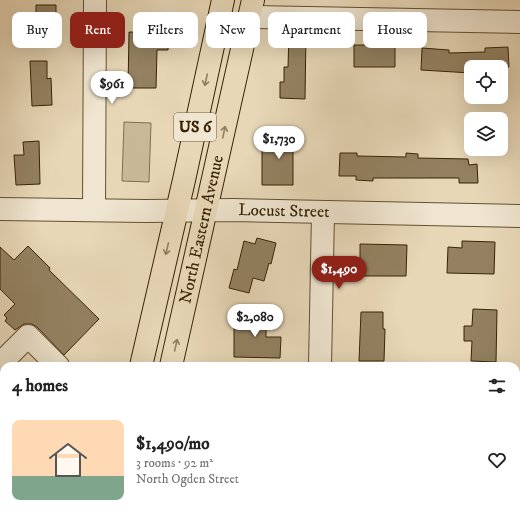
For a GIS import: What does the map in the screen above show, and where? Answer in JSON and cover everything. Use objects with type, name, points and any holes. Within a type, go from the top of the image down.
[{"type":"main road","name":"North Eastern Avenue","points":[[142,362],[223,0]]},
{"type":"main road","name":"North Eastern Avenue","points":[[172,362],[251,8]]},
{"type":"street","points":[[94,210],[95,0]]},
{"type":"street","points":[[251,8],[520,22]]},
{"type":"street","name":"Locust Street","points":[[0,209],[176,211],[233,210],[520,216]]},
{"type":"street","points":[[320,362],[323,213]]},
{"type":"street","points":[[2,362],[28,336],[54,362]]},
{"type":"shaded area","points":[[124,122],[151,123],[149,182],[122,181]]},
{"type":"building","points":[[36,5],[56,5],[56,12],[36,12]]},
{"type":"building","points":[[129,32],[133,32],[133,48],[168,48],[168,50],[157,50],[156,88],[128,88]]},
{"type":"building","points":[[355,45],[363,45],[363,48],[395,48],[395,67],[354,67]]},
{"type":"building","points":[[508,47],[509,67],[508,60],[464,60],[464,73],[421,70],[422,48],[449,50],[449,53],[485,52],[485,48]]},
{"type":"building","points":[[289,48],[306,48],[305,99],[280,98],[280,82],[284,82],[284,67],[288,67]]},
{"type":"building","points":[[30,61],[47,61],[47,79],[51,78],[52,105],[32,106]]},
{"type":"building","points":[[271,130],[293,131],[293,185],[262,185],[262,149],[271,149]]},
{"type":"building","points":[[39,141],[40,184],[16,185],[14,155],[24,155],[23,142]]},
{"type":"building","points":[[340,153],[357,153],[357,156],[406,157],[406,153],[418,154],[418,158],[468,159],[469,165],[477,164],[478,183],[459,183],[459,178],[373,178],[373,181],[356,180],[356,176],[339,176]]},
{"type":"building","points":[[257,238],[276,243],[271,264],[269,263],[264,281],[253,278],[249,293],[229,288],[234,269],[237,270],[244,241],[255,244]]},
{"type":"building","points":[[462,241],[495,242],[494,274],[447,273],[448,247],[462,248]]},
{"type":"building","points":[[360,244],[407,245],[406,276],[360,276]]},
{"type":"building","points":[[28,246],[50,268],[49,270],[99,319],[64,355],[37,327],[32,324],[24,324],[15,330],[5,321],[7,318],[4,315],[15,304],[0,289],[0,247],[14,260]]},
{"type":"building","points":[[473,309],[497,310],[496,362],[471,361],[472,341],[464,341],[464,326],[472,326]]},
{"type":"building","points":[[239,312],[266,313],[266,337],[281,337],[280,358],[234,357],[234,325],[238,326]]},
{"type":"building","points":[[361,312],[383,312],[383,329],[385,329],[384,361],[359,361]]}]
